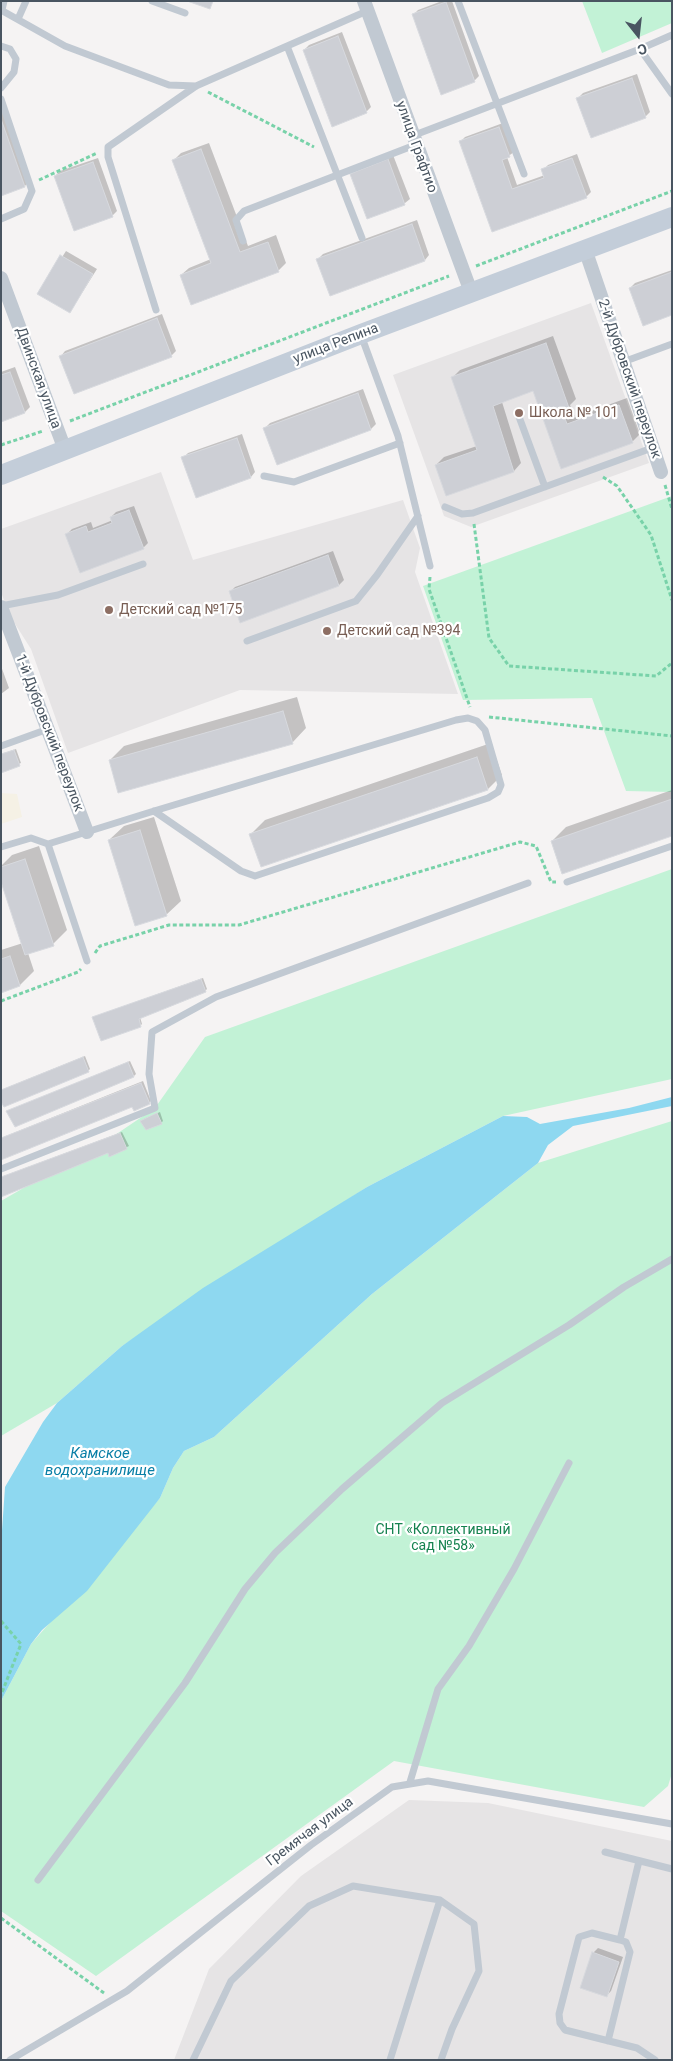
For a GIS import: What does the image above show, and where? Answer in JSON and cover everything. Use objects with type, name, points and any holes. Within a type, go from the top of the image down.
[{"type":"main road","name":"улица Репина","points":[[1,475],[361,334],[672,217]]},
{"type":"street","name":"улица Графтио","points":[[365,6],[471,292]]},
{"type":"street","name":"2-й Дубровский переулок","points":[[585,249],[661,472]]},
{"type":"street","name":"Двинская улица","points":[[1,278],[65,450]]},
{"type":"street","name":"1-й Дубровский переулок","points":[[1,606],[87,832]]},
{"type":"lane","points":[[4,1],[1,10],[66,46],[169,85],[196,86]]},
{"type":"lane","points":[[18,19],[26,1]]},
{"type":"lane","points":[[152,1],[185,13]]},
{"type":"lane","points":[[458,1],[524,174]]},
{"type":"lane","points":[[156,310],[108,157],[108,147],[196,86],[287,46],[365,6]]},
{"type":"lane","points":[[243,242],[236,220],[238,215],[337,175],[496,104],[640,50],[672,35]]},
{"type":"lane","points":[[1,46],[10,49],[16,59],[14,72],[1,88]]},
{"type":"lane","points":[[287,46],[362,238]]},
{"type":"lane","points":[[640,50],[672,94]]},
{"type":"lane","points":[[1,100],[32,191],[28,205],[18,213],[1,219]]},
{"type":"lane","points":[[361,334],[400,443],[430,566]]},
{"type":"lane","points":[[624,362],[672,344]]},
{"type":"lane","points":[[518,414],[545,487]]},
{"type":"lane","points":[[264,476],[294,482],[400,443]]},
{"type":"lane","points":[[445,507],[462,514],[473,513],[652,448]]},
{"type":"lane","points":[[247,641],[356,601],[377,575],[418,516]]},
{"type":"lane","points":[[1,606],[58,595],[143,564]]},
{"type":"lane","points":[[1,847],[31,838],[48,844],[154,811],[456,720],[473,717],[484,730],[500,775],[501,785],[498,792],[488,798],[263,875],[248,875],[241,871],[154,811]]},
{"type":"lane","points":[[1,746],[48,729]]},
{"type":"lane","points":[[48,844],[87,962]]},
{"type":"lane","points":[[567,882],[672,846]]},
{"type":"lane","points":[[1,1170],[155,1108],[149,1074],[152,1032],[216,998],[528,884]]},
{"type":"lane","points":[[38,1880],[185,1682],[245,1589],[275,1553],[342,1489],[442,1403],[569,1325],[624,1287],[672,1260]]},
{"type":"lane","points":[[410,1782],[438,1689],[469,1646],[514,1569],[568,1463]]},
{"type":"lane","name":"Гремячая улица","points":[[10,2060],[111,1998],[127,1991],[344,1822],[392,1787],[410,1782],[428,1781],[672,1824]]},
{"type":"lane","points":[[605,1852],[672,1869]]},
{"type":"lane","points":[[620,1940],[639,1861]]},
{"type":"lane","points":[[194,2060],[231,1981],[309,1906],[353,1886],[440,1900],[474,1924],[480,1971],[452,2029],[441,2060]]},
{"type":"lane","points":[[390,2060],[440,1900]]},
{"type":"lane","points":[[608,2041],[630,1952],[626,1942],[592,1933],[579,1937],[559,2014],[560,2023],[565,2030],[608,2041],[637,2048],[655,2060]]},
{"type":"path","points":[[196,86],[330,155]]},
{"type":"path","points":[[31,184],[108,147]]},
{"type":"path","points":[[1,446],[672,191]]},
{"type":"path","points":[[591,470],[617,486],[651,535],[672,600]]},
{"type":"path","name":"2-й Дубровский переулок","points":[[661,472],[672,509]]},
{"type":"path","points":[[473,513],[489,638],[509,666],[656,676],[672,664]]},
{"type":"path","points":[[430,566],[429,589],[473,717],[672,736]]},
{"type":"path","points":[[1,1002],[78,972],[100,946],[169,925],[239,925],[520,842],[536,846],[551,882],[567,882]]},
{"type":"path","points":[[1,1621],[22,1644],[1,1695]]},
{"type":"path","points":[[1,1918],[111,1998]]},
{"type":"shaded area","name":"Школа № 101","points":[[591,303],[649,463],[471,527],[444,516],[393,375]]},
{"type":"shaded area","points":[[161,472],[193,560],[403,500],[420,548],[415,572],[458,694],[240,690],[68,753],[31,649],[10,616],[1,592],[1,529]]},
{"type":"shaded area","points":[[409,1800],[488,1803],[672,1841],[672,2060],[174,2060],[209,1969],[301,1876]]},
{"type":"green space","points":[[582,1],[672,1],[672,23],[602,53]]},
{"type":"green space","points":[[672,496],[672,792],[626,791],[592,698],[463,700],[423,586]]},
{"type":"green space","points":[[672,869],[672,1079],[503,1116],[367,1187],[122,1346],[57,1403],[1,1436],[1,1201],[115,1135],[155,1108],[205,1037]]},
{"type":"green space","name":"СНТ «Коллективный сад №58»","points":[[672,1121],[672,1773],[668,1786],[644,1807],[394,1761],[96,1976],[1,1911],[1,1701],[31,1644],[160,1498],[173,1468],[184,1451],[214,1437],[372,1294],[538,1163]]},
{"type":"sand","points":[[1,793],[17,794],[22,817],[1,824]]},
{"type":"water","name":"Камское водохранилище","points":[[672,1097],[672,1106],[573,1126],[548,1145],[538,1163],[372,1294],[214,1437],[184,1451],[173,1468],[160,1498],[87,1591],[42,1630],[31,1644],[1,1701],[1,1545],[5,1487],[43,1422],[57,1403],[122,1346],[203,1288],[367,1187],[503,1116],[527,1117],[540,1124],[629,1108]]},
{"type":"building","points":[[187,1],[213,1],[210,9]]},
{"type":"building","points":[[446,2],[475,82],[441,95],[412,14]]},
{"type":"building","points":[[338,36],[367,113],[332,127],[303,50]]},
{"type":"building","points":[[632,78],[646,118],[591,138],[576,98]]},
{"type":"building","points":[[1,119],[25,187],[1,196]]},
{"type":"building","points":[[499,127],[510,157],[502,160],[512,189],[544,178],[541,169],[572,158],[587,198],[492,232],[459,141]]},
{"type":"building","points":[[201,149],[240,252],[268,242],[279,272],[191,305],[180,275],[211,263],[172,160]]},
{"type":"building","points":[[388,159],[405,205],[367,219],[350,174]]},
{"type":"building","points":[[93,162],[113,217],[74,231],[54,176]]},
{"type":"building","points":[[412,224],[425,261],[330,296],[316,259]]},
{"type":"building","points":[[60,255],[93,274],[70,313],[37,294]]},
{"type":"building","points":[[672,272],[672,315],[643,326],[629,288]]},
{"type":"building","points":[[157,318],[172,357],[74,394],[59,356]]},
{"type":"building","points":[[546,343],[569,408],[562,410],[567,424],[619,405],[633,443],[561,469],[533,391],[493,406],[514,472],[446,496],[435,465],[477,450],[451,377]]},
{"type":"building","points":[[10,372],[25,413],[1,422],[1,375]]},
{"type":"building","points":[[358,393],[371,430],[277,465],[263,428]]},
{"type":"building","points":[[237,438],[251,478],[196,498],[181,457]]},
{"type":"building","points":[[129,510],[144,549],[80,573],[65,534],[86,526],[88,532],[112,523],[110,517]]},
{"type":"building","points":[[328,555],[339,586],[240,623],[229,591]]},
{"type":"building","points":[[283,711],[293,744],[118,793],[109,760]]},
{"type":"building","points":[[14,750],[20,766],[1,773],[1,754]]},
{"type":"building","points":[[477,757],[488,790],[261,867],[249,834]]},
{"type":"building","points":[[672,799],[672,836],[562,874],[551,841]]},
{"type":"building","points":[[140,830],[167,916],[135,926],[108,840]]},
{"type":"building","points":[[25,859],[54,946],[25,955],[1,882],[1,867]]},
{"type":"building","points":[[10,956],[20,986],[1,993],[1,959]]},
{"type":"building","points":[[201,979],[206,992],[139,1019],[141,1027],[101,1041],[92,1017]]},
{"type":"building","points":[[83,1057],[89,1072],[4,1107],[1,1102],[1,1090]]},
{"type":"building","points":[[128,1062],[134,1077],[15,1127],[6,1111]]},
{"type":"building","points":[[141,1083],[150,1104],[134,1111],[132,1107],[1,1160],[1,1138]]},
{"type":"building","points":[[157,1113],[162,1124],[146,1130],[140,1121]]},
{"type":"building","points":[[120,1133],[127,1149],[109,1157],[108,1153],[1,1197],[1,1177]]},
{"type":"building","points":[[592,1952],[619,1962],[607,1997],[580,1988]]},
{"type":"place","name":"Школа № 101","points":[[519,413]]},
{"type":"place","name":"Детский сад №175","points":[[109,610]]},
{"type":"place","name":"Детский сад №394","points":[[327,631]]}]
